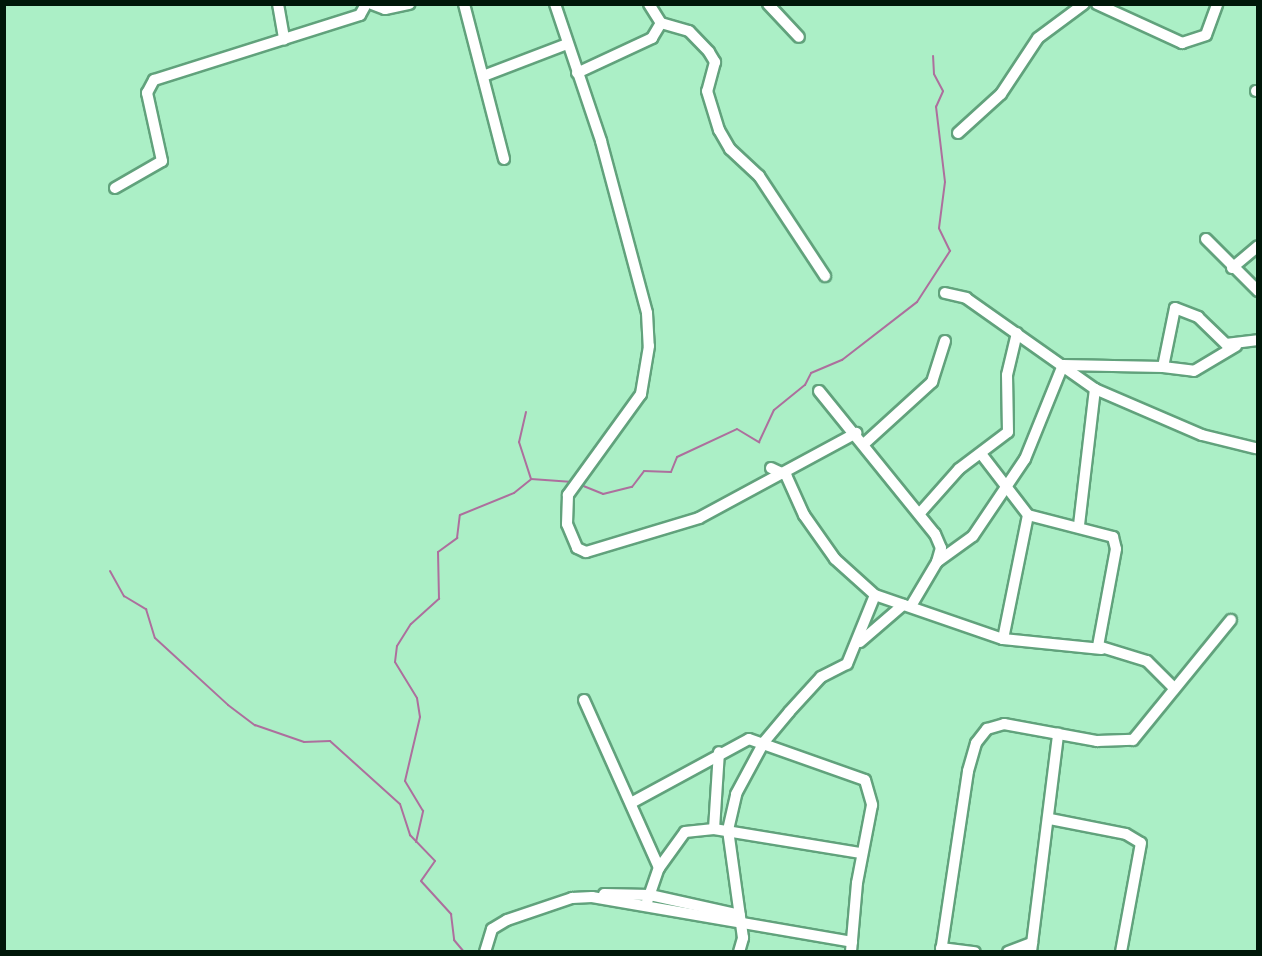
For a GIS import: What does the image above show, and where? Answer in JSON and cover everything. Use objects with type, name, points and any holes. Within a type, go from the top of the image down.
[{"type":"street","points":[[278,4],[284,39]]},
{"type":"street","points":[[115,188],[162,161],[149,106],[150,83],[360,15],[366,4]]},
{"type":"street","points":[[372,4],[409,4]]},
{"type":"street","points":[[464,4],[486,75],[504,159]]},
{"type":"street","points":[[555,4],[647,313],[649,346],[641,394],[568,495],[566,517],[573,541],[586,552],[667,529],[786,475],[856,433]]},
{"type":"street","points":[[649,4],[661,23],[689,31],[709,52],[715,62],[707,91],[719,130],[730,149],[759,176],[825,276]]},
{"type":"street","points":[[768,4],[799,38]]},
{"type":"street","points":[[958,133],[1001,94],[1038,38],[1084,4]]},
{"type":"street","points":[[1097,4],[1182,43],[1206,35],[1217,4]]},
{"type":"street","points":[[577,73],[652,39],[661,23]]},
{"type":"street","points":[[486,75],[567,44]]},
{"type":"street","points":[[1206,239],[1257,291]]},
{"type":"street","points":[[1232,268],[1257,246]]},
{"type":"street","points":[[945,293],[966,298],[1095,389],[1202,435],[1255,448]]},
{"type":"street","points":[[1163,367],[1175,308],[1198,317],[1222,341],[1236,346]]},
{"type":"street","points":[[920,513],[959,469],[982,455],[1008,432],[1007,375],[1017,333]]},
{"type":"street","points":[[1063,365],[1163,367],[1194,371],[1236,346],[1257,340]]},
{"type":"street","points":[[865,443],[932,382],[945,341]]},
{"type":"street","points":[[937,562],[973,536],[1007,486],[1039,434],[1063,365]]},
{"type":"street","points":[[1079,525],[1095,389]]},
{"type":"street","points":[[819,391],[865,443],[920,513],[941,548],[937,562],[907,605],[858,644]]},
{"type":"street","points":[[982,455],[1028,515],[1079,525],[1113,537],[1116,549],[1099,633],[1101,649]]},
{"type":"street","points":[[771,468],[786,475],[816,532],[875,596],[1003,639],[1101,649],[1147,661],[1174,688]]},
{"type":"street","points":[[1003,639],[1028,515]]},
{"type":"street","points":[[740,951],[740,918],[728,830],[736,794],[764,742],[821,677],[848,664],[858,644],[875,596]]},
{"type":"street","points":[[975,951],[941,950],[953,851],[976,743],[987,729],[1004,724],[1119,744],[1133,740],[1231,620]]},
{"type":"street","points":[[584,700],[659,868]]},
{"type":"street","points":[[1008,951],[1031,947],[1050,819],[1058,734]]},
{"type":"street","points":[[485,951],[492,929],[507,920],[572,898],[592,897],[648,900],[740,918],[852,947],[861,853],[872,805],[865,780],[764,742],[737,741],[631,803]]},
{"type":"street","points":[[714,829],[719,752]]},
{"type":"street","points":[[1050,819],[1126,834],[1141,843],[1121,951]]},
{"type":"street","points":[[648,900],[659,868],[685,832],[728,830],[861,853]]},
{"type":"waterway","points":[[581,485],[603,494],[632,487],[644,471],[671,472],[677,457],[737,429],[759,442],[774,410],[805,385],[811,373],[842,360],[917,302],[950,251],[939,228],[945,182],[936,107],[943,91],[934,74],[933,56]]},
{"type":"waterway","points":[[526,412],[519,442],[531,479],[573,482]]},
{"type":"waterway","points":[[416,842],[423,811],[405,781],[420,717],[417,698],[395,662],[397,646],[411,624],[439,599],[438,552],[457,538],[460,515],[514,493],[531,479]]},
{"type":"waterway","points":[[110,571],[124,596],[146,609],[155,638],[228,705],[255,725],[304,742],[330,741],[400,804],[410,835],[435,861],[421,881],[451,914],[454,940],[464,952]]}]
